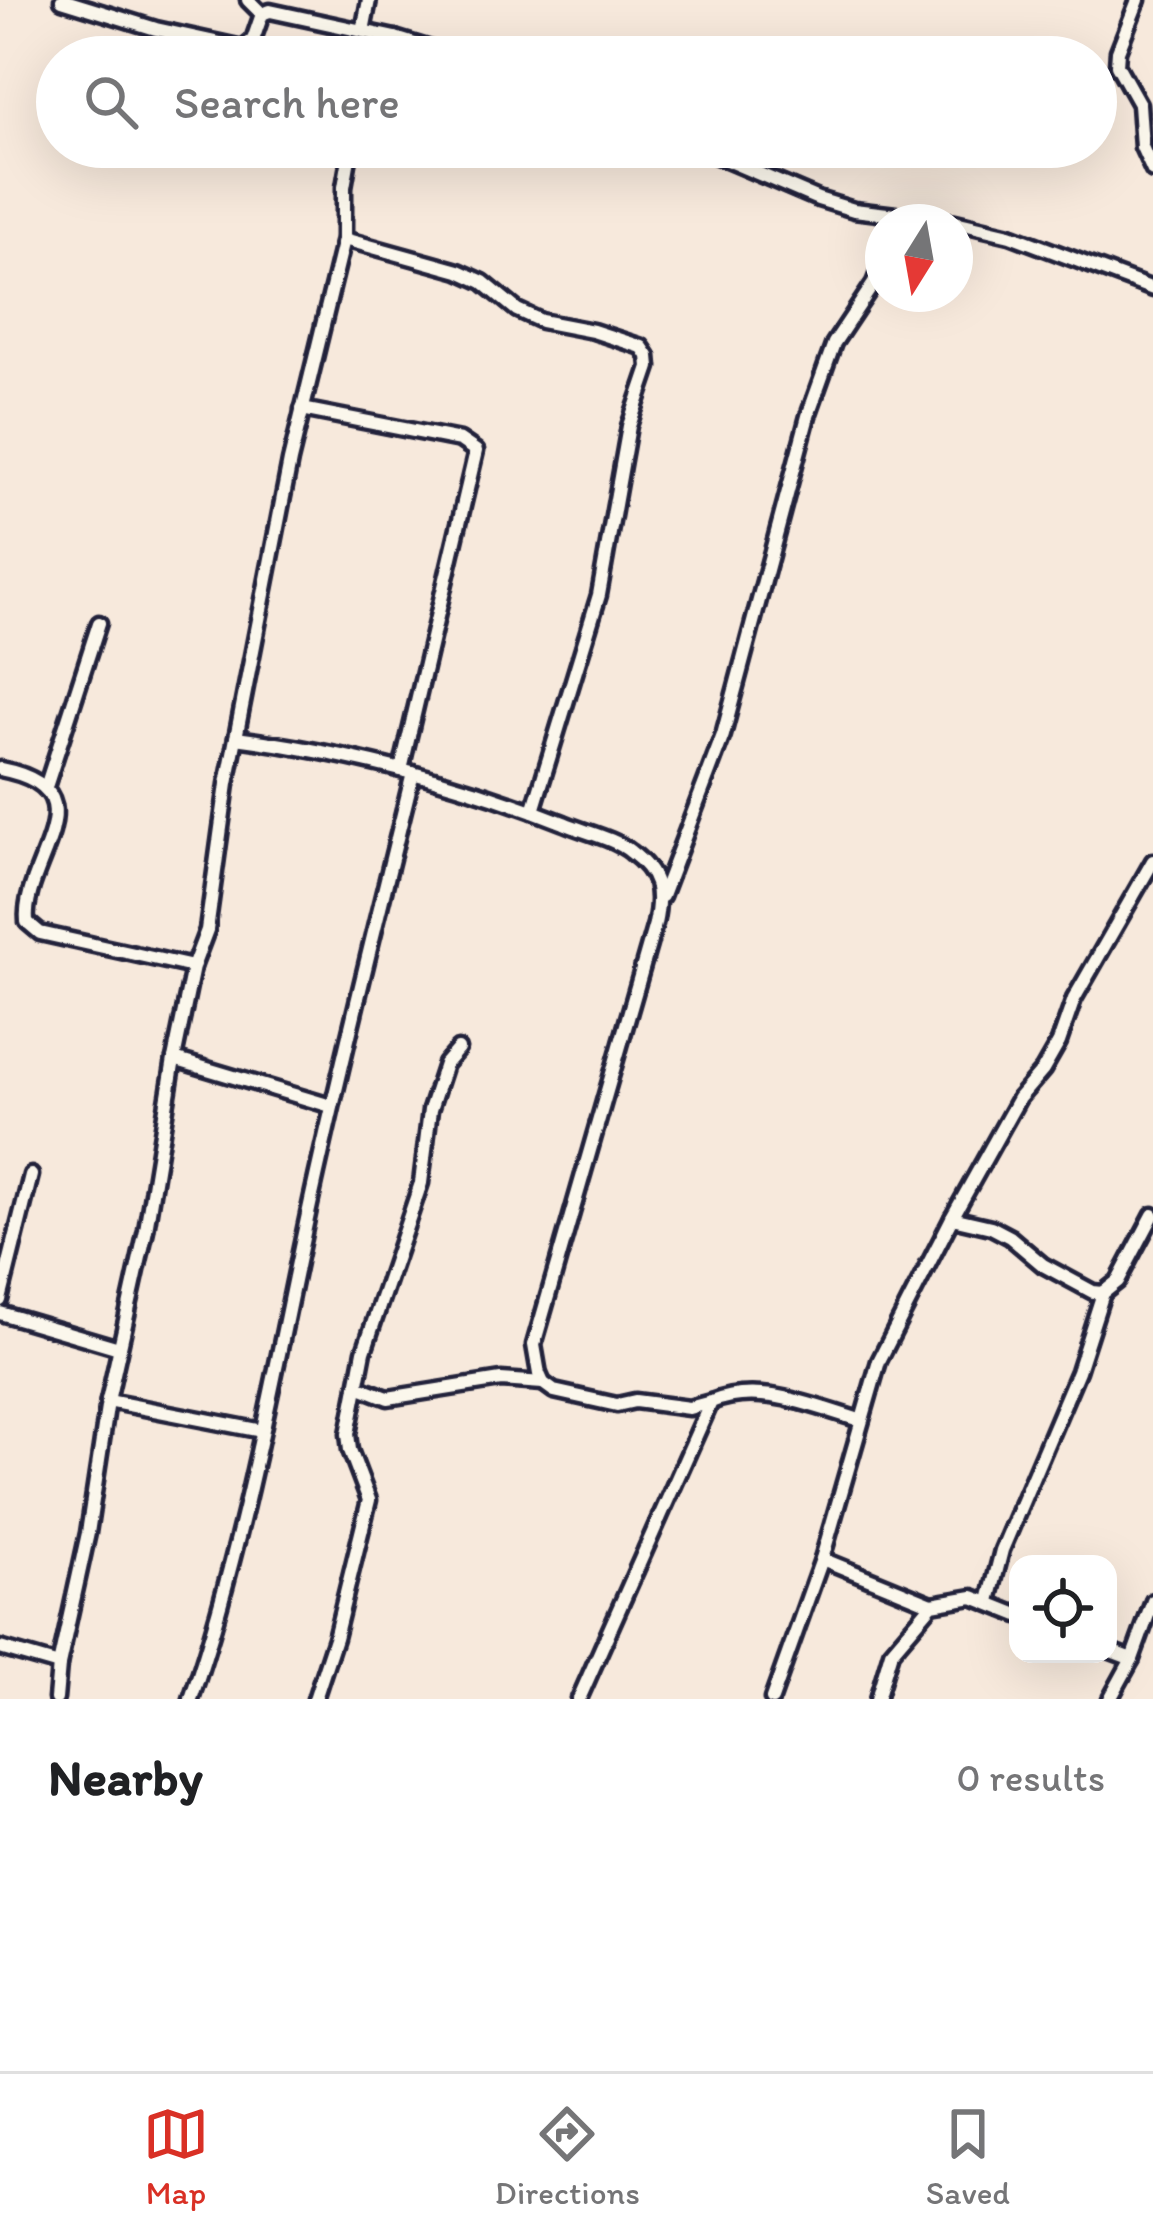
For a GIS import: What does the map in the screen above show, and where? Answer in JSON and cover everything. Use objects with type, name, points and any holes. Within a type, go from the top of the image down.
[{"type":"street","points":[[62,0],[188,36]]},
{"type":"street","points":[[248,0],[262,14]]},
{"type":"street","points":[[363,31],[370,0]]},
{"type":"street","points":[[1138,0],[1117,65],[1136,94],[1142,147],[1153,171]]},
{"type":"street","points":[[262,14],[270,11],[386,36]]},
{"type":"street","points":[[254,36],[262,14]]},
{"type":"street","points":[[56,1699],[174,1059],[210,910],[236,739],[302,409],[344,239],[347,168]]},
{"type":"street","points":[[746,168],[818,199],[865,211]]},
{"type":"street","points":[[973,226],[1010,235],[1153,289]]},
{"type":"street","points":[[344,239],[459,271],[541,321],[626,341],[642,347],[649,356],[629,426],[599,595],[533,811]]},
{"type":"street","points":[[543,1383],[534,1346],[661,897],[723,735],[814,397],[834,343],[865,296]]},
{"type":"street","points":[[191,1699],[208,1650],[262,1431],[476,451],[460,440],[302,409]]},
{"type":"street","points":[[46,787],[99,623]]},
{"type":"street","points":[[236,739],[323,750],[533,811],[630,850],[654,876],[661,897]]},
{"type":"street","points":[[0,770],[30,777],[46,787],[55,808],[53,838],[28,892],[27,922],[40,933],[193,968]]},
{"type":"street","points":[[772,1699],[823,1559],[879,1361],[952,1218],[1019,1098],[1051,1056],[1074,999],[1153,861]]},
{"type":"street","points":[[315,1699],[369,1500],[348,1434],[357,1386],[382,1291],[421,1183],[430,1110],[446,1064],[458,1049]]},
{"type":"street","points":[[174,1059],[331,1106]]},
{"type":"street","points":[[0,1300],[31,1174]]},
{"type":"street","points":[[989,1601],[1002,1550],[1078,1371],[1102,1293],[1118,1281],[1153,1215]]},
{"type":"street","points":[[952,1218],[991,1227],[1043,1265],[1102,1293]]},
{"type":"street","points":[[0,1313],[119,1348]]},
{"type":"street","points":[[357,1386],[388,1399],[500,1380],[543,1383],[605,1404],[635,1401],[689,1408],[730,1394],[749,1393],[860,1420]]},
{"type":"street","points":[[108,1401],[262,1431]]},
{"type":"street","points":[[579,1699],[710,1402]]},
{"type":"street","points":[[823,1559],[932,1604]]},
{"type":"street","points":[[877,1699],[892,1652],[932,1604],[945,1599],[989,1601],[1009,1611]]},
{"type":"street","points":[[1110,1699],[1132,1659],[1153,1601]]},
{"type":"street","points":[[0,1648],[59,1665]]},
{"type":"street","points":[[1117,1653],[1132,1659]]}]
